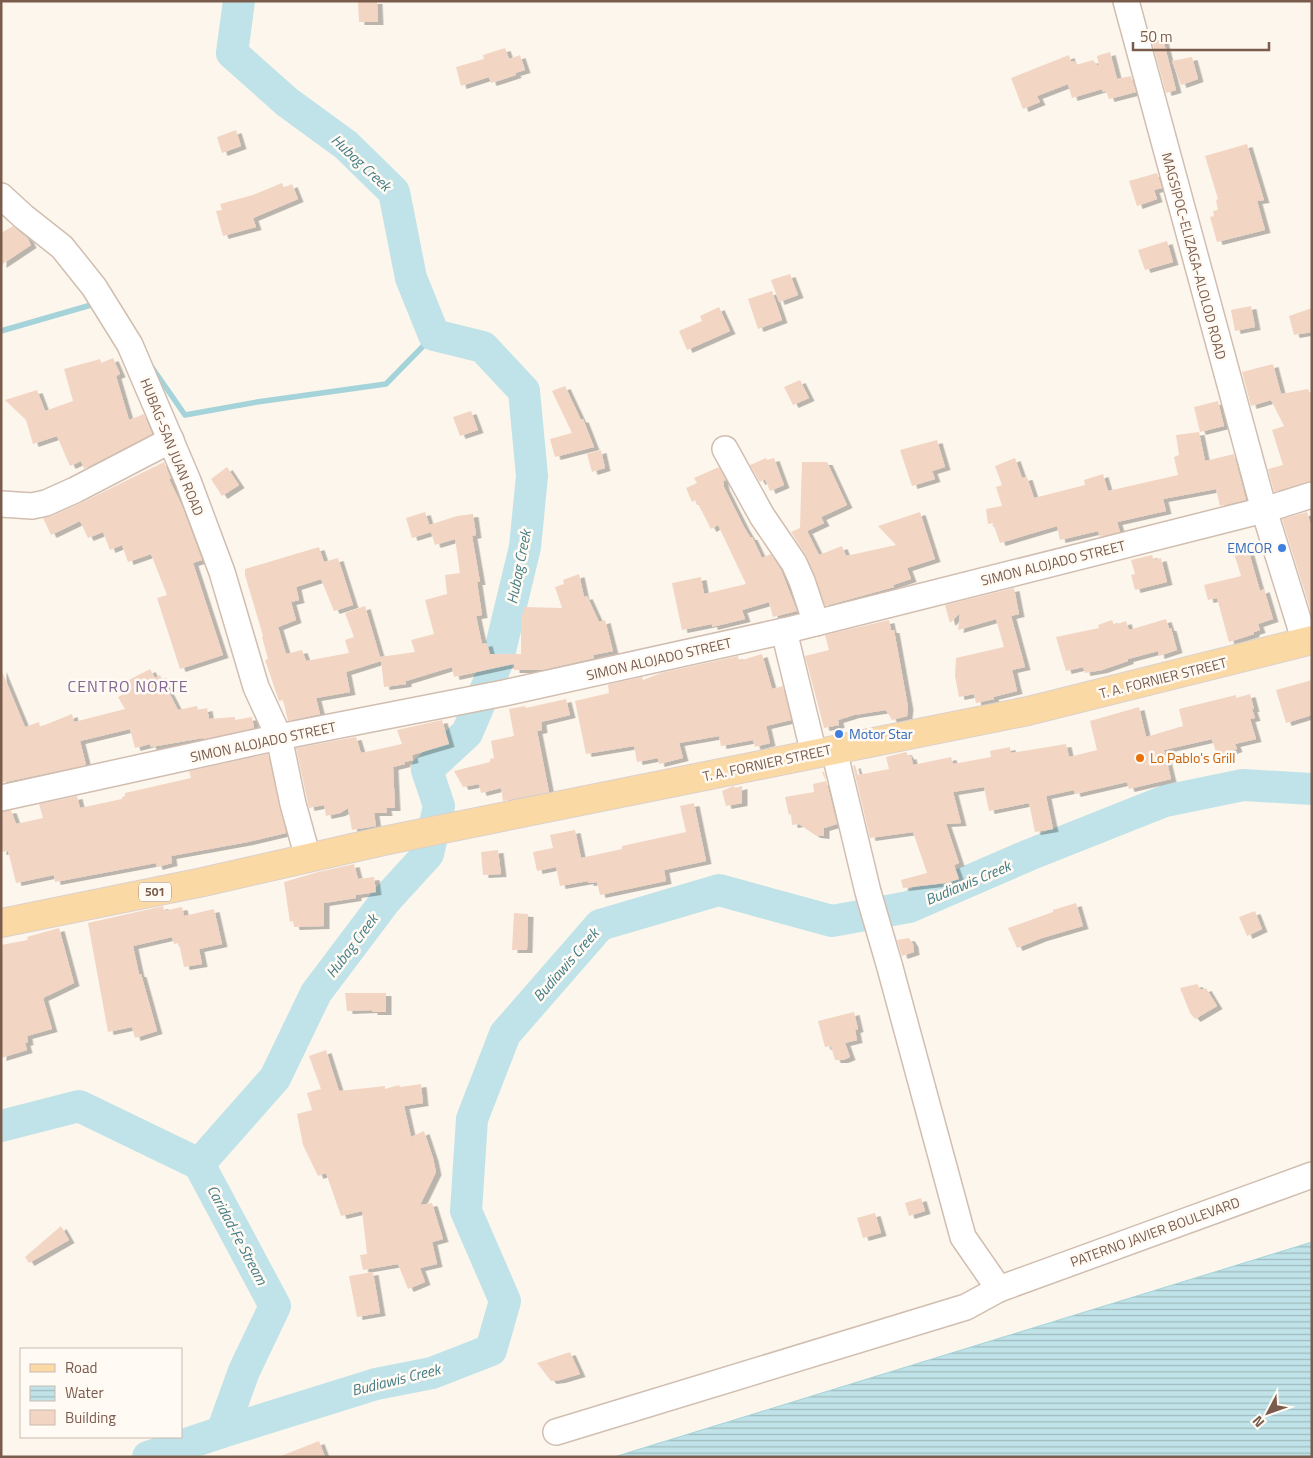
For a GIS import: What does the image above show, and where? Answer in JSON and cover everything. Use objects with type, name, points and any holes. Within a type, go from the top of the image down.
[{"type":"main road","name":"T. A. FORNIER STREET","points":[[308,858],[383,841],[1028,711],[1308,641]]},
{"type":"main road","name":"501","points":[[1,923],[203,882],[308,858]]},
{"type":"street","name":"MAGSIPOC-ELIZAGA-ALOLOD ROAD","points":[[1126,1],[1264,510],[1308,641]]},
{"type":"street","name":"HUBAG-SAN JUAN ROAD","points":[[1,196],[62,247],[94,287],[130,346],[171,440],[222,572],[256,687],[280,737],[293,804],[308,858]]},
{"type":"street","points":[[1,504],[32,506],[46,503],[171,440]]},
{"type":"street","points":[[725,449],[762,516],[794,563],[816,623]]},
{"type":"street","name":"SIMON ALOJADO STREET","points":[[1,798],[280,737],[504,693],[784,631],[1264,510],[1312,495]]},
{"type":"street","points":[[784,631],[881,936],[963,1238],[999,1289]]},
{"type":"street","name":"PATERNO JAVIER BOULEVARD","points":[[556,1432],[966,1307],[999,1289],[1312,1175]]},
{"type":"water","points":[[1312,1242],[1312,1457],[614,1457]]},
{"type":"building","points":[[358,1],[377,1],[378,22],[359,22]]},
{"type":"building","points":[[1163,39],[1176,90],[1166,93],[1152,42]]},
{"type":"building","points":[[505,48],[509,59],[520,55],[525,70],[491,83],[489,77],[461,86],[456,67],[484,59],[483,55]]},
{"type":"building","points":[[1110,52],[1117,79],[1131,76],[1136,92],[1109,99],[1106,91],[1103,92],[1102,89],[1072,98],[1068,84],[1037,96],[1040,102],[1023,109],[1011,78],[1069,55],[1071,62],[1074,61],[1076,65],[1093,60],[1099,65],[1097,56]]},
{"type":"building","points":[[1192,57],[1198,79],[1181,85],[1172,61]]},
{"type":"building","points":[[236,130],[241,146],[222,153],[217,137]]},
{"type":"building","points":[[1247,144],[1264,200],[1257,201],[1265,230],[1217,242],[1210,217],[1214,216],[1213,211],[1218,210],[1216,200],[1218,199],[1205,156]]},
{"type":"building","points":[[1157,173],[1162,188],[1154,190],[1157,199],[1137,206],[1129,181]]},
{"type":"building","points":[[282,183],[284,188],[292,184],[298,199],[253,218],[256,227],[223,236],[216,211],[222,210],[220,204],[253,195]]},
{"type":"building","points":[[13,226],[28,239],[31,245],[1,265],[1,233]]},
{"type":"building","points":[[1167,241],[1173,262],[1145,270],[1138,250]]},
{"type":"building","points":[[790,274],[798,295],[779,302],[771,280]]},
{"type":"building","points":[[772,291],[782,320],[758,329],[748,299]]},
{"type":"building","points":[[1251,306],[1255,327],[1235,331],[1231,310]]},
{"type":"building","points":[[719,307],[730,331],[687,350],[679,331],[702,321],[700,316]]},
{"type":"building","points":[[1312,308],[1312,332],[1294,335],[1289,316]]},
{"type":"building","points":[[113,358],[120,374],[116,376],[129,420],[144,414],[152,434],[84,469],[81,461],[70,466],[57,436],[33,444],[26,420],[5,400],[37,390],[45,411],[73,401],[64,369],[100,359],[101,363]]},
{"type":"building","points":[[1273,364],[1281,394],[1308,389],[1312,397],[1312,481],[1274,492],[1268,469],[1283,465],[1272,430],[1284,426],[1271,400],[1251,406],[1242,372]]},
{"type":"building","points":[[800,380],[809,398],[793,405],[784,387]]},
{"type":"building","points":[[565,386],[581,420],[583,419],[594,447],[555,457],[550,439],[572,433],[552,391]]},
{"type":"building","points":[[1218,401],[1224,426],[1200,432],[1194,407]]},
{"type":"building","points":[[471,411],[478,430],[460,436],[453,417]]},
{"type":"building","points":[[1199,432],[1205,461],[1234,454],[1246,500],[1220,506],[1216,489],[1163,499],[1166,511],[1117,522],[1120,532],[1100,537],[1098,531],[1060,540],[1057,526],[1000,543],[993,523],[988,524],[986,509],[1002,506],[996,487],[1002,485],[995,466],[1015,458],[1022,478],[1027,477],[1034,498],[1085,485],[1084,480],[1103,474],[1108,491],[1178,475],[1174,457],[1179,455],[1176,435]]},
{"type":"building","points":[[937,440],[945,467],[932,471],[935,479],[912,486],[900,450]]},
{"type":"building","points":[[601,450],[605,468],[592,472],[587,454]]},
{"type":"building","points":[[766,458],[767,460],[774,458],[784,485],[770,491],[765,479],[760,482],[750,465]]},
{"type":"building","points":[[164,462],[202,560],[193,563],[223,655],[180,669],[157,598],[167,595],[151,554],[128,562],[122,545],[110,550],[103,532],[88,538],[80,521],[51,535],[43,518],[81,503]]},
{"type":"building","points":[[802,462],[827,462],[847,505],[821,517],[824,523],[807,531],[819,555],[842,546],[846,556],[896,545],[878,526],[920,512],[935,559],[907,568],[911,579],[893,585],[894,587],[825,606],[807,557],[791,532],[800,528]]},
{"type":"building","points":[[227,467],[239,485],[222,496],[211,479]]},
{"type":"building","points":[[719,467],[726,480],[723,481],[724,487],[744,527],[750,537],[752,537],[762,558],[771,554],[781,570],[797,611],[773,617],[769,602],[742,610],[745,619],[712,627],[712,624],[682,630],[672,583],[701,577],[704,594],[746,584],[718,525],[711,529],[696,500],[692,502],[686,488],[697,483],[694,478]]},
{"type":"building","points":[[425,512],[429,525],[457,516],[473,514],[476,535],[472,536],[480,582],[477,582],[482,615],[476,616],[482,644],[487,643],[490,654],[521,654],[521,614],[524,614],[524,607],[562,608],[555,587],[564,584],[563,580],[579,574],[584,597],[587,596],[599,622],[605,620],[613,651],[593,655],[594,658],[542,670],[514,670],[514,664],[454,677],[452,667],[406,681],[406,684],[384,687],[381,661],[346,672],[350,692],[316,698],[320,714],[288,721],[283,700],[279,701],[265,660],[268,659],[263,636],[245,575],[245,569],[319,547],[324,562],[338,558],[353,605],[334,611],[321,579],[296,587],[299,600],[291,602],[296,620],[278,627],[286,654],[302,650],[306,661],[349,653],[345,640],[354,637],[345,613],[365,606],[380,657],[415,652],[411,640],[434,634],[425,600],[447,594],[445,575],[460,573],[455,539],[435,545],[431,532],[412,538],[406,518]]},
{"type":"building","points":[[1307,512],[1312,529],[1312,615],[1282,519]]},
{"type":"building","points":[[1248,549],[1260,591],[1264,589],[1273,619],[1258,624],[1260,630],[1254,632],[1254,634],[1229,642],[1217,598],[1208,600],[1204,585],[1241,576],[1234,553]]},
{"type":"building","points":[[1152,555],[1154,560],[1161,558],[1167,582],[1135,590],[1131,575],[1135,574],[1131,560]]},
{"type":"building","points":[[1014,588],[1019,614],[1011,616],[1025,667],[1012,670],[1017,691],[976,703],[974,694],[959,697],[955,676],[956,658],[1004,647],[996,619],[958,630],[960,613],[950,623],[945,605]]},
{"type":"building","points":[[1166,619],[1169,628],[1171,628],[1177,650],[1159,656],[1158,651],[1128,659],[1128,661],[1102,670],[1085,673],[1083,667],[1066,671],[1056,637],[1099,628],[1098,625],[1112,620],[1114,625],[1126,621],[1129,630]]},
{"type":"building","points":[[889,620],[891,630],[894,630],[908,707],[907,716],[892,720],[886,710],[854,715],[838,720],[839,725],[824,728],[805,656],[829,650],[825,635]]},
{"type":"building","points":[[762,654],[772,689],[783,686],[791,720],[766,726],[770,743],[755,747],[753,740],[721,746],[719,736],[679,743],[683,758],[659,764],[658,758],[637,762],[634,746],[586,754],[575,701],[609,693],[608,685],[610,684],[642,677],[643,680],[661,673],[738,656],[739,661]]},
{"type":"building","points":[[1,669],[25,727],[39,722],[40,727],[72,714],[74,722],[125,709],[118,697],[130,691],[125,682],[150,669],[155,678],[160,675],[178,710],[197,706],[198,710],[207,708],[209,719],[235,717],[235,720],[252,717],[254,728],[204,739],[151,747],[150,744],[135,748],[130,729],[80,741],[86,765],[1,783]]},
{"type":"building","points":[[1312,680],[1312,715],[1286,723],[1276,690]]},
{"type":"building","points":[[1250,694],[1255,718],[1250,719],[1256,739],[1235,744],[1237,749],[1217,756],[1212,739],[1164,750],[1171,779],[1129,789],[1127,782],[1075,794],[1074,790],[1046,796],[1053,829],[1035,832],[1029,803],[989,811],[984,787],[953,792],[961,823],[946,824],[959,863],[954,865],[959,879],[946,883],[903,888],[901,880],[927,873],[913,832],[870,838],[853,766],[855,765],[858,775],[889,769],[886,757],[906,752],[909,757],[911,756],[913,765],[951,757],[953,764],[991,757],[990,751],[1010,747],[1011,753],[1066,744],[1069,757],[1097,750],[1090,721],[1139,707],[1146,737],[1183,726],[1179,709],[1236,695],[1236,698]]},
{"type":"building","points":[[566,699],[570,715],[541,722],[542,730],[537,731],[549,792],[503,801],[501,788],[481,793],[479,784],[463,787],[454,771],[490,762],[490,759],[494,758],[491,741],[514,736],[509,709],[525,706],[526,708]]},
{"type":"building","points":[[442,720],[449,744],[412,755],[413,760],[393,767],[395,808],[386,808],[387,813],[374,813],[376,826],[352,830],[348,808],[340,813],[326,816],[324,805],[309,808],[296,748],[356,737],[361,753],[402,744],[397,730]]},
{"type":"building","points":[[268,754],[286,833],[171,856],[172,863],[157,867],[156,863],[55,882],[54,875],[16,883],[8,851],[1,852],[1,812],[11,810],[16,824],[43,818],[39,804],[77,796],[80,808],[122,799],[125,793],[191,778],[189,771]]},
{"type":"building","points":[[822,772],[824,772],[837,824],[824,828],[824,836],[815,835],[799,824],[792,825],[791,814],[789,815],[785,797],[814,792],[813,784],[826,781]]},
{"type":"building","points":[[734,786],[735,788],[742,786],[742,803],[726,806],[722,791]]},
{"type":"building","points":[[694,803],[706,861],[664,870],[666,881],[600,895],[597,882],[588,883],[588,881],[560,886],[556,867],[537,871],[533,852],[553,848],[550,835],[575,830],[581,858],[622,849],[622,846],[686,832],[680,806]]},
{"type":"building","points":[[498,850],[501,874],[483,875],[481,852]]},
{"type":"building","points":[[354,864],[358,879],[374,877],[376,892],[356,895],[356,898],[324,903],[324,926],[294,927],[293,921],[290,922],[284,882]]},
{"type":"building","points":[[1076,903],[1083,926],[1042,938],[1017,948],[1008,928]]},
{"type":"building","points":[[163,906],[164,911],[182,907],[184,916],[214,909],[222,944],[199,949],[202,964],[184,967],[179,943],[174,944],[172,937],[133,946],[139,974],[141,974],[157,1031],[135,1038],[132,1027],[108,1032],[88,923]]},
{"type":"building","points":[[1255,911],[1262,929],[1247,936],[1239,917]]},
{"type":"building","points":[[514,913],[528,914],[527,950],[512,950]]},
{"type":"building","points":[[59,928],[74,983],[43,998],[52,1029],[27,1036],[28,1042],[25,1043],[27,1050],[1,1058],[1,945],[28,940],[27,937]]},
{"type":"building","points":[[909,938],[913,944],[914,952],[902,956],[897,940]]},
{"type":"building","points":[[1197,984],[1201,990],[1206,988],[1217,1006],[1195,1019],[1190,1013],[1180,988]]},
{"type":"building","points":[[345,993],[386,993],[386,1012],[372,1012],[372,1010],[347,1011]]},
{"type":"building","points":[[854,1012],[858,1029],[855,1030],[857,1040],[845,1043],[850,1057],[843,1060],[835,1060],[831,1046],[825,1047],[818,1021]]},
{"type":"building","points":[[326,1050],[339,1091],[385,1086],[385,1089],[399,1085],[400,1087],[421,1084],[423,1103],[404,1106],[411,1137],[424,1131],[433,1158],[436,1172],[420,1205],[432,1203],[443,1239],[432,1242],[437,1264],[420,1268],[425,1282],[408,1289],[398,1264],[363,1270],[360,1255],[367,1254],[362,1211],[341,1216],[326,1173],[318,1176],[303,1145],[297,1114],[312,1110],[307,1093],[321,1089],[309,1056]]},
{"type":"building","points":[[921,1198],[925,1211],[909,1216],[905,1203]]},
{"type":"building","points":[[875,1213],[881,1233],[863,1238],[857,1218]]},
{"type":"building","points":[[61,1226],[69,1240],[29,1263],[25,1257]]},
{"type":"building","points":[[373,1272],[380,1313],[357,1317],[349,1276]]},
{"type":"building","points":[[570,1352],[580,1374],[551,1381],[537,1363]]},
{"type":"building","points":[[319,1441],[325,1457],[281,1457],[281,1456]]},
{"type":"waterway","name":"Hubag Creek","points":[[199,1164],[275,1078],[316,993],[386,900],[428,854],[439,806],[427,770],[467,733],[497,663],[525,547],[532,476],[524,391],[483,347],[434,335],[411,278],[394,192],[346,145],[287,102],[232,53],[239,1]]},
{"type":"waterway","points":[[1,331],[98,303]]},
{"type":"waterway","points":[[151,366],[185,415],[257,402],[386,384],[434,335]]},
{"type":"waterway","name":"Budiawis Creek","points":[[222,1432],[376,1384],[432,1373],[491,1350],[505,1301],[466,1211],[472,1119],[505,1034],[600,925],[719,890],[832,921],[909,907],[1029,855],[1165,801],[1243,785],[1312,789]]},
{"type":"waterway","name":"Caridad-Fe Stream","points":[[1,1126],[79,1106],[199,1164],[275,1306],[244,1371],[222,1432],[148,1457]]},
{"type":"place","name":"EMCOR","points":[[1282,548]]},
{"type":"place","name":"Motor Star","points":[[839,734]]},
{"type":"place","name":"Lo Pablo's Grill","points":[[1140,758]]},
{"type":"district","name":"CENTRO NORTE","points":[[128,686]]}]
